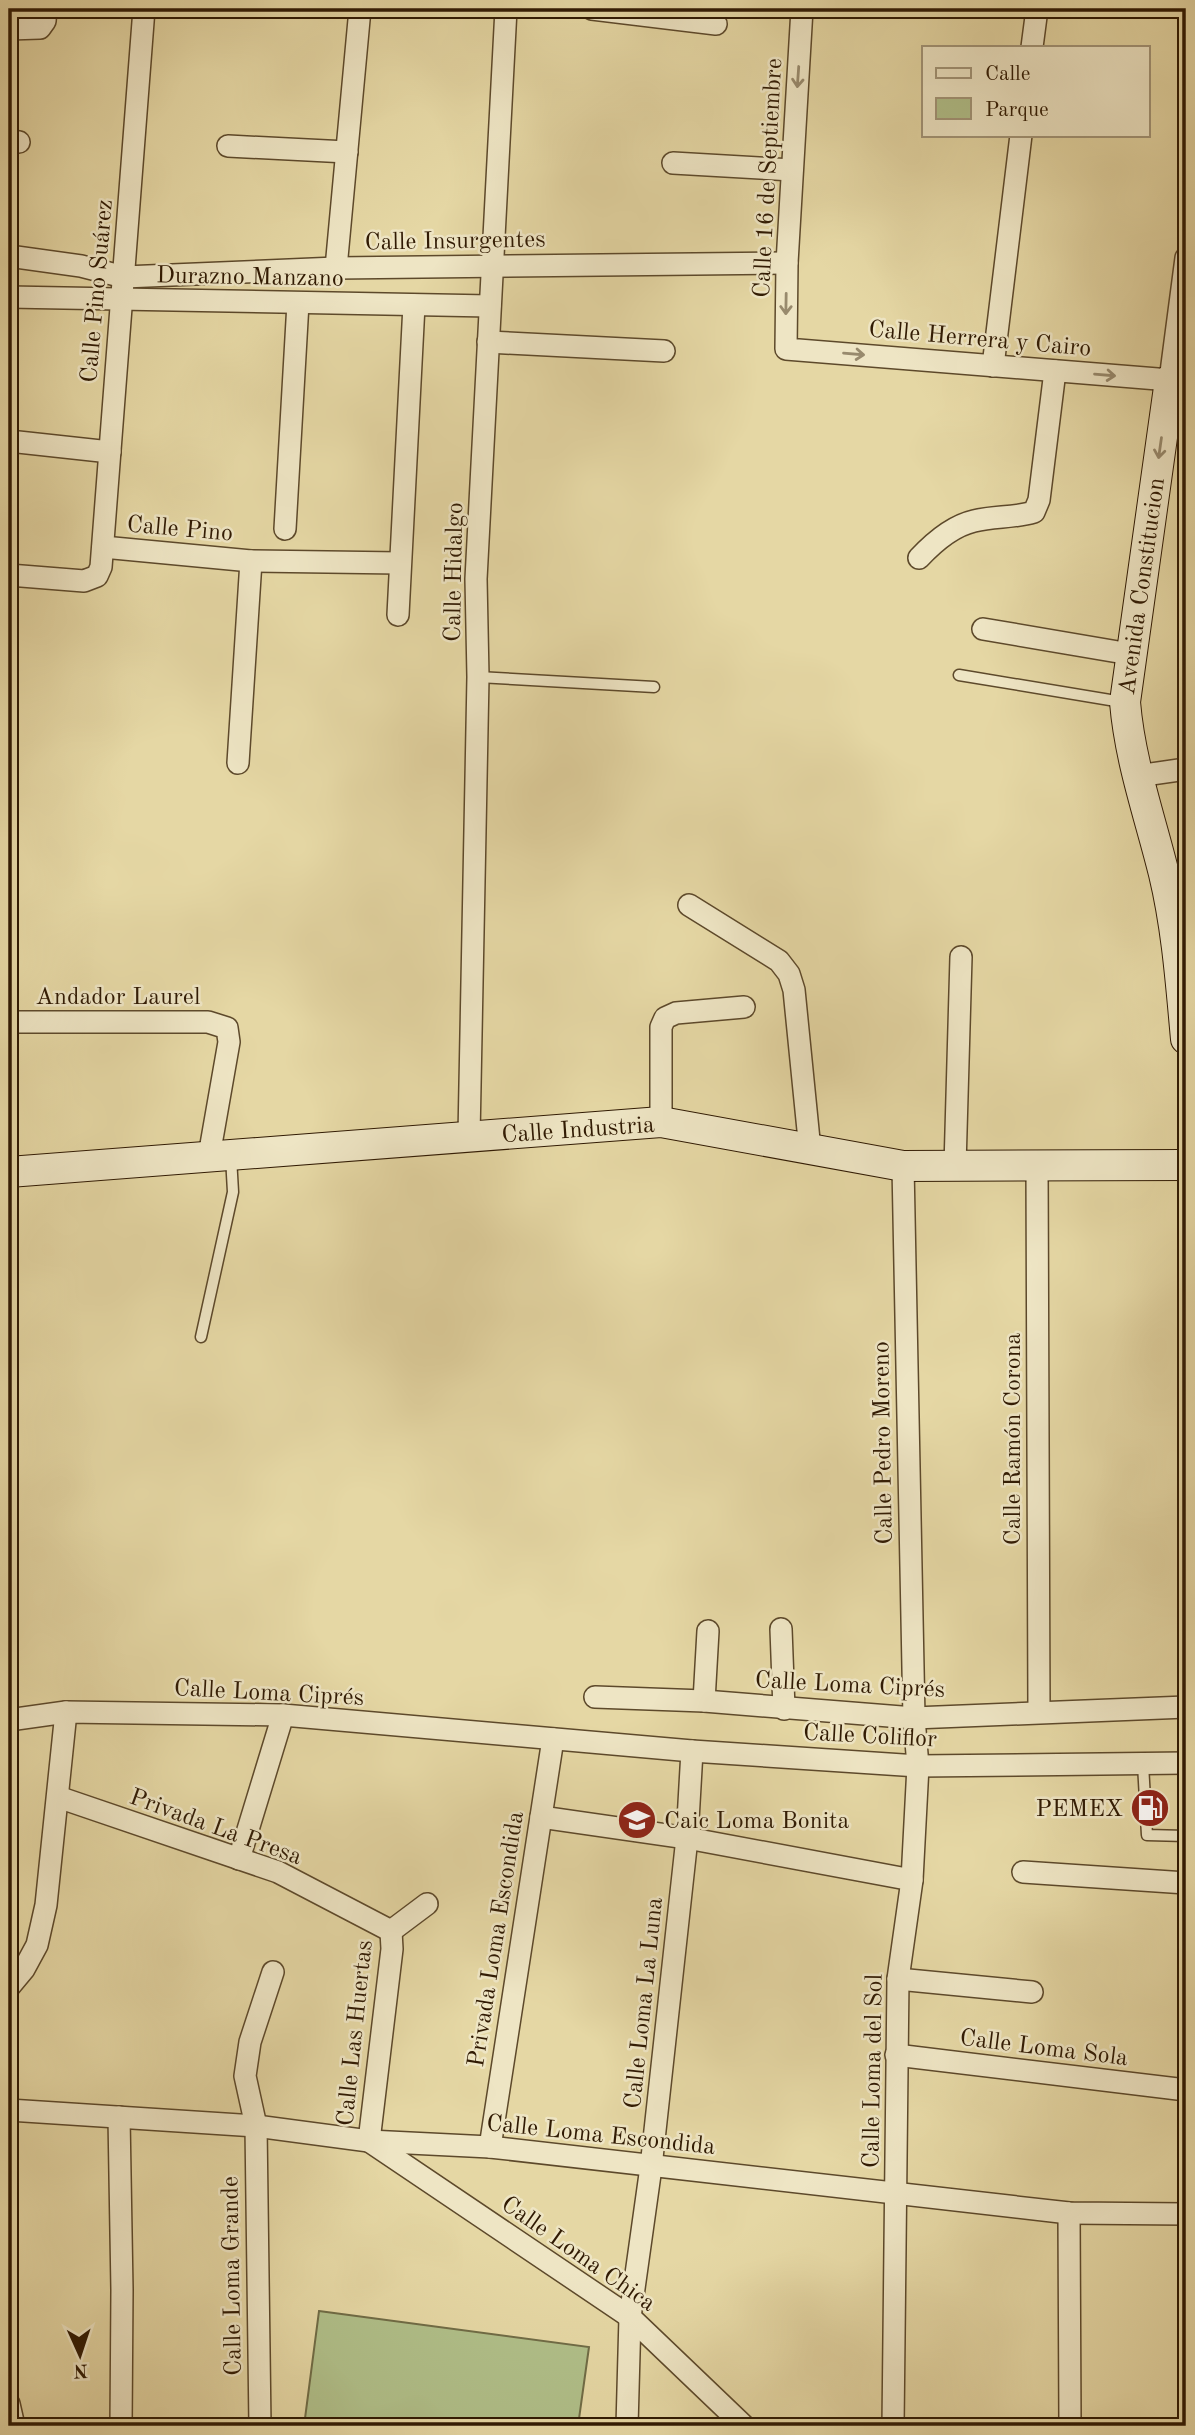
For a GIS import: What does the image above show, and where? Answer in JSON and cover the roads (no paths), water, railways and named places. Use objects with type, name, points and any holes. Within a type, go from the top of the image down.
[{"type":"street","name":"Calle Pino Suárez","points":[[9,575],[85,581],[97,576],[101,567],[144,9]]},
{"type":"street","points":[[336,268],[360,9]]},
{"type":"street","name":"Calle Hidalgo","points":[[469,1136],[478,677],[476,579],[506,9]]},
{"type":"street","points":[[592,9],[716,24]]},
{"type":"street","name":"Calle 16 de Septiembre","points":[[786,349],[787,263],[802,9]]},
{"type":"street","points":[[1032,46],[1037,9]]},
{"type":"street","points":[[9,29],[43,19]]},
{"type":"street","points":[[993,366],[1021,136]]},
{"type":"street","points":[[228,146],[346,152]]},
{"type":"street","points":[[674,163],[792,170]]},
{"type":"street","name":"Calle Insurgentes","points":[[9,257],[81,266],[124,276],[336,268],[787,263]]},
{"type":"street","points":[[1178,381],[1186,258]]},
{"type":"street","name":"Durazno Manzano","points":[[9,297],[490,306]]},
{"type":"street","points":[[285,529],[298,303]]},
{"type":"street","points":[[398,615],[414,305]]},
{"type":"street","points":[[488,342],[664,351]]},
{"type":"street","name":"Calle Herrera y Cairo","points":[[786,349],[1178,381]]},
{"type":"street","points":[[919,558],[947,533],[972,521],[1020,517],[1034,512],[1040,500],[1055,371]]},
{"type":"street","name":"Avenida Constitucion","points":[[1178,381],[1130,654],[1125,702],[1128,738],[1165,876],[1180,969],[1186,1039]]},
{"type":"street","points":[[9,441],[110,452]]},
{"type":"street","name":"Calle Pino","points":[[103,547],[251,561],[400,563]]},
{"type":"street","points":[[238,763],[251,561]]},
{"type":"street","points":[[983,629],[1130,654]]},
{"type":"street","points":[[1137,776],[1186,769]]},
{"type":"street","points":[[689,905],[779,961],[789,974],[794,990],[810,1150]]},
{"type":"street","points":[[955,1166],[961,957]]},
{"type":"street","points":[[661,1122],[661,1027],[665,1018],[676,1013],[744,1007]]},
{"type":"street","name":"Andador Laurel","points":[[9,1022],[208,1022],[227,1028],[229,1042],[220,1156]]},
{"type":"street","name":"Calle Industria","points":[[9,1172],[661,1122],[903,1166],[1186,1165]]},
{"type":"street","name":"Calle Pedro Moreno","points":[[903,1166],[914,1718]]},
{"type":"street","name":"Calle Ramón Corona","points":[[1037,1166],[1039,1712]]},
{"type":"street","points":[[782,1629],[784,1709]]},
{"type":"street","points":[[704,1701],[708,1632]]},
{"type":"street","name":"Calle Loma Ciprés","points":[[595,1697],[704,1701],[914,1718],[1186,1707]]},
{"type":"street","points":[[9,1987],[24,1969],[37,1945],[46,1905],[66,1712]]},
{"type":"street","name":"Calle Loma Ciprés","points":[[9,1720],[66,1712],[283,1715],[553,1739]]},
{"type":"street","points":[[239,1858],[283,1715]]},
{"type":"street","name":"Calle Loma del Sol","points":[[893,2426],[898,1979],[912,1880],[918,1766],[914,1718]]},
{"type":"street","name":"Calle Coliflor","points":[[553,1739],[918,1766],[1186,1763]]},
{"type":"street","name":"Privada Loma Escondida","points":[[490,2147],[553,1739]]},
{"type":"street","name":"Calle Loma La Luna","points":[[627,2426],[630,2317],[651,2166],[687,1838],[692,1751]]},
{"type":"street","name":"Privada La Presa","points":[[58,1797],[278,1872],[391,1931]]},
{"type":"street","points":[[541,1817],[687,1838],[912,1880]]},
{"type":"street","points":[[1023,1872],[1186,1883]]},
{"type":"street","points":[[391,1931],[427,1904]]},
{"type":"street","name":"Calle Las Huertas","points":[[369,2141],[392,1949],[391,1931]]},
{"type":"street","name":"Calle Loma Grande","points":[[260,2426],[256,2126],[245,2076],[247,2057],[273,1972]]},
{"type":"street","points":[[898,1979],[1032,1992]]},
{"type":"street","name":"Calle Loma Sola","points":[[896,2055],[1186,2090]]},
{"type":"street","name":"Calle Loma Escondida","points":[[9,2110],[256,2126],[369,2141],[490,2147],[1069,2213],[1186,2214]]},
{"type":"street","points":[[119,2117],[121,2426]]},
{"type":"street","name":"Calle Loma Chica","points":[[369,2141],[630,2317],[744,2426]]},
{"type":"street","points":[[1069,2213],[1070,2426]]},
{"type":"street","points":[[9,2404],[14,2426]]},
{"type":"lane","points":[[959,675],[1125,702]]},
{"type":"lane","points":[[478,677],[654,687]]},
{"type":"lane","points":[[201,1337],[233,1192],[220,1156]]},
{"type":"lane","points":[[1143,1764],[1147,1835],[1186,1836]]},
{"type":"place","name":"PEMEX","points":[[1150,1808]]},
{"type":"place","name":"Caic Loma Bonita","points":[[637,1820]]}]
